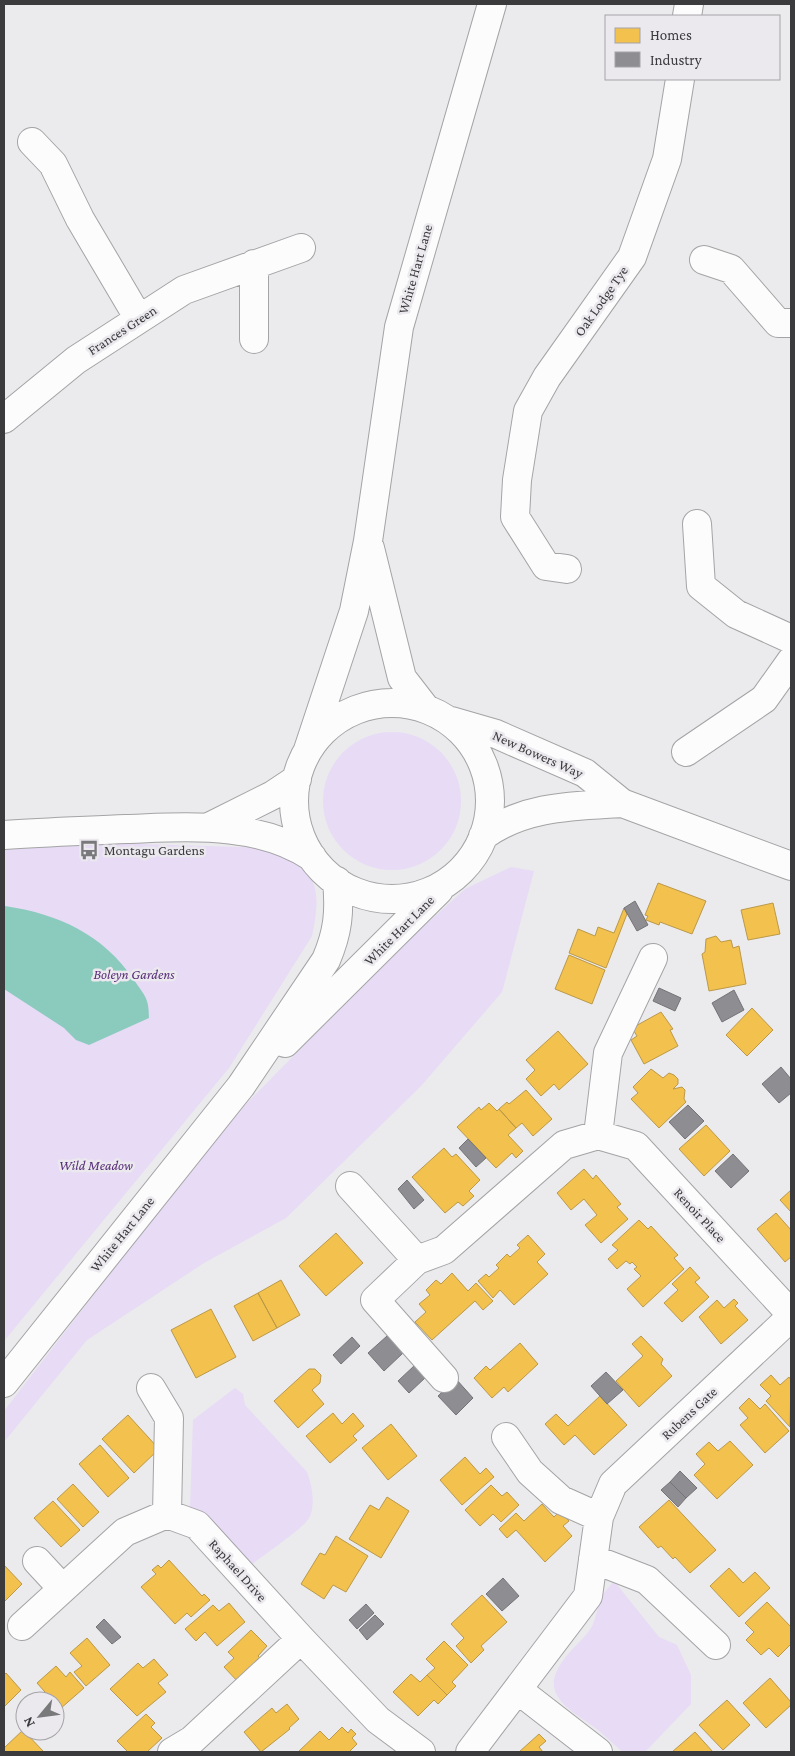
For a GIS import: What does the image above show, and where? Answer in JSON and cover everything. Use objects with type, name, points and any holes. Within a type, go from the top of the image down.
[{"type":"street","name":"White Hart Lane","points":[[312,857],[302,838],[295,817],[294,798],[297,779],[354,611],[368,541],[399,327],[492,4]]},
{"type":"street","name":"Oak Lodge Tye","points":[[567,569],[546,566],[515,517],[518,480],[528,411],[547,377],[632,256],[667,158],[680,80]]},
{"type":"street","points":[[32,142],[53,164],[80,219],[139,319]]},
{"type":"street","name":"Frances Green","points":[[4,420],[76,360],[184,290],[301,248]]},
{"type":"street","points":[[704,260],[732,269],[778,323],[791,323]]},
{"type":"street","points":[[254,264],[254,339]]},
{"type":"street","points":[[686,752],[764,699],[789,657],[701,586],[697,524]]},
{"type":"street","name":"White Hart Lane","points":[[368,541],[402,678],[436,715],[472,744],[486,774],[489,808],[483,836]]},
{"type":"street","name":"New Bowers Way","points":[[308,750],[333,723],[363,707],[397,703],[496,734],[585,773],[622,803],[791,866]]},
{"type":"street","points":[[208,827],[297,779]]},
{"type":"street","name":"New Bowers Way","points":[[483,836],[495,827],[532,811],[622,803]]},
{"type":"street","points":[[4,835],[208,827],[277,839],[292,844],[312,857],[322,869],[337,881],[359,893],[389,899],[429,892],[451,879],[469,860],[483,836]]},
{"type":"street","name":"White Hart Lane","points":[[241,1086],[451,879]]},
{"type":"street","name":"White Hart Lane","points":[[4,1383],[241,1086],[326,960],[336,937],[340,906],[337,881]]},
{"type":"street","points":[[444,1378],[375,1300],[417,1260],[444,1250],[564,1145],[598,1135],[608,1053],[653,958]]},
{"type":"street","name":"Renoir Place","points":[[598,1135],[636,1146],[791,1315]]},
{"type":"street","points":[[350,1186],[417,1260]]},
{"type":"street","name":"Rubens Gate","points":[[470,1752],[588,1596],[599,1517],[613,1484],[791,1315]]},
{"type":"street","points":[[22,1626],[125,1532],[167,1514],[169,1418],[151,1388]]},
{"type":"street","points":[[506,1437],[530,1472],[561,1500],[599,1517]]},
{"type":"street","name":"Raphael Drive","points":[[167,1514],[197,1525],[378,1720],[421,1752]]},
{"type":"street","points":[[593,1559],[647,1580],[716,1645]]},
{"type":"street","points":[[37,1561],[62,1588]]},
{"type":"street","points":[[172,1752],[192,1740],[301,1639]]},
{"type":"street","points":[[518,1690],[598,1752]]},
{"type":"green space","points":[[392,732],[418,738],[441,752],[455,775],[461,801],[455,827],[441,850],[418,864],[392,870],[366,864],[343,850],[329,827],[323,801],[329,775],[343,752],[366,738]]},
{"type":"green space","name":"Boleyn Gardens","points":[[104,843],[272,848],[299,865],[308,873],[313,882],[316,893],[316,905],[312,936],[229,1068],[4,1341],[4,850]]},
{"type":"green space","points":[[511,867],[534,871],[502,992],[421,1086],[286,1218],[204,1263],[87,1340],[4,1442],[4,1411],[186,1175],[246,1104],[404,944],[465,889]]},
{"type":"green space","points":[[235,1388],[243,1394],[245,1405],[307,1472],[313,1495],[311,1513],[306,1523],[251,1565],[208,1515],[190,1510],[193,1420]]},
{"type":"green space","points":[[614,1581],[659,1637],[677,1645],[691,1675],[691,1704],[645,1752],[623,1752],[565,1705],[555,1691],[554,1682],[559,1667],[566,1656],[592,1627],[602,1596]]},
{"type":"shaded area","points":[[5,906],[43,914],[94,938],[122,964],[146,997],[149,1018],[89,1045],[76,1040],[64,1028],[4,989]]},
{"type":"building: Homes","points":[[658,883],[706,901],[692,934],[660,922],[659,925],[646,920],[648,916],[645,915]]},
{"type":"building: Homes","points":[[773,903],[780,934],[748,940],[741,910]]},
{"type":"building: Homes","points":[[624,908],[627,914],[606,968],[569,953],[578,929],[595,936],[598,927],[614,933]]},
{"type":"building: Homes","points":[[716,936],[721,942],[731,940],[733,948],[739,946],[746,984],[709,991],[702,954],[705,952],[706,939]]},
{"type":"building: Homes","points":[[569,955],[605,970],[592,1004],[555,989]]},
{"type":"building: Homes","points":[[752,1008],[773,1030],[747,1056],[726,1035]]},
{"type":"building: Homes","points":[[661,1012],[673,1029],[670,1030],[678,1046],[644,1064],[631,1040],[637,1036],[632,1028]]},
{"type":"building: Homes","points":[[558,1031],[588,1064],[559,1090],[554,1084],[541,1096],[526,1079],[535,1070],[526,1060]]},
{"type":"building: Homes","points":[[651,1069],[663,1078],[669,1073],[674,1075],[678,1079],[678,1084],[673,1089],[682,1087],[685,1090],[684,1099],[686,1102],[659,1128],[631,1099],[638,1093],[633,1087]]},
{"type":"building: Homes","points":[[526,1090],[552,1119],[533,1136],[522,1123],[516,1128],[499,1109],[507,1102],[509,1104]]},
{"type":"building: Homes","points":[[489,1103],[497,1111],[499,1109],[516,1128],[508,1135],[523,1151],[516,1158],[512,1153],[496,1168],[457,1127],[479,1107],[481,1110]]},
{"type":"building: Homes","points":[[706,1125],[730,1151],[704,1176],[679,1149]]},
{"type":"building: Homes","points":[[444,1148],[452,1157],[456,1154],[480,1180],[469,1191],[474,1196],[463,1206],[458,1202],[445,1213],[412,1177]]},
{"type":"building: Homes","points":[[584,1169],[593,1179],[596,1175],[621,1204],[617,1207],[628,1219],[601,1243],[585,1225],[597,1215],[584,1199],[571,1210],[557,1193]]},
{"type":"building: Homes","points":[[791,1190],[791,1212],[780,1200]]},
{"type":"building: Homes","points":[[776,1213],[791,1230],[791,1257],[785,1262],[757,1229]]},
{"type":"building: Homes","points":[[639,1220],[648,1229],[651,1226],[678,1255],[674,1258],[684,1269],[643,1307],[627,1289],[641,1276],[634,1269],[637,1267],[632,1262],[630,1264],[626,1261],[617,1269],[608,1259],[618,1250],[612,1245]]},
{"type":"building: Homes","points":[[336,1233],[363,1263],[326,1296],[299,1266]]},
{"type":"building: Homes","points":[[528,1235],[545,1254],[537,1262],[548,1274],[514,1305],[500,1290],[493,1298],[478,1281],[486,1274],[489,1277],[499,1268],[496,1265],[507,1254],[510,1257],[520,1248],[517,1245]]},
{"type":"building: Homes","points":[[690,1267],[700,1278],[695,1282],[709,1297],[682,1322],[664,1303],[678,1290],[672,1284]]},
{"type":"building: Homes","points":[[452,1273],[468,1291],[476,1283],[493,1301],[483,1310],[475,1301],[432,1340],[415,1322],[426,1312],[419,1304],[430,1295],[426,1290],[436,1280],[441,1284]]},
{"type":"building: Homes","points":[[281,1280],[300,1315],[277,1328],[258,1293]]},
{"type":"building: Homes","points":[[258,1293],[277,1328],[253,1341],[234,1306]]},
{"type":"building: Homes","points":[[734,1299],[738,1303],[735,1306],[748,1320],[721,1344],[699,1317],[717,1300],[724,1308]]},
{"type":"building: Homes","points":[[211,1309],[236,1357],[196,1378],[171,1330]]},
{"type":"building: Homes","points":[[641,1336],[663,1359],[661,1364],[672,1376],[639,1407],[616,1381],[643,1356],[632,1344]]},
{"type":"building: Homes","points":[[520,1343],[538,1364],[508,1392],[504,1387],[492,1398],[474,1378],[486,1366],[490,1370]]},
{"type":"building: Homes","points":[[309,1369],[315,1369],[321,1375],[320,1383],[312,1390],[324,1404],[298,1428],[274,1401]]},
{"type":"building: Homes","points":[[771,1375],[780,1385],[789,1377],[791,1380],[790,1427],[766,1401],[771,1396],[760,1385]]},
{"type":"building: Homes","points":[[600,1396],[627,1425],[594,1455],[575,1435],[564,1445],[545,1424],[556,1414],[568,1426]]},
{"type":"building: Homes","points":[[749,1398],[760,1409],[765,1404],[789,1431],[765,1453],[740,1425],[748,1418],[739,1408]]},
{"type":"building: Homes","points":[[333,1413],[342,1424],[353,1413],[364,1426],[353,1436],[357,1440],[330,1463],[306,1436]]},
{"type":"building: Homes","points":[[128,1415],[159,1449],[134,1473],[102,1439]]},
{"type":"building: Homes","points":[[391,1424],[417,1456],[388,1480],[362,1448]]},
{"type":"building: Homes","points":[[730,1441],[753,1465],[717,1499],[694,1475],[705,1464],[696,1454],[709,1442],[718,1451]]},
{"type":"building: Homes","points":[[100,1445],[129,1478],[108,1497],[79,1464]]},
{"type":"building: Homes","points":[[465,1457],[480,1474],[486,1468],[494,1477],[462,1505],[440,1480]]},
{"type":"building: Homes","points":[[73,1484],[99,1512],[83,1527],[57,1499]]},
{"type":"building: Homes","points":[[491,1485],[502,1496],[507,1492],[519,1505],[501,1522],[493,1514],[480,1526],[465,1510]]},
{"type":"building: Homes","points":[[387,1497],[409,1511],[381,1558],[349,1539],[370,1505],[379,1510]]},
{"type":"building: Homes","points":[[669,1500],[716,1550],[690,1573],[661,1546],[658,1548],[639,1527]]},
{"type":"building: Homes","points":[[53,1501],[80,1530],[61,1547],[34,1518]]},
{"type":"building: Homes","points":[[542,1504],[554,1517],[560,1511],[569,1521],[563,1526],[572,1536],[545,1562],[516,1530],[507,1538],[499,1529],[516,1513],[524,1521]]},
{"type":"building: Homes","points":[[336,1536],[368,1556],[346,1592],[333,1585],[324,1599],[301,1584],[320,1553],[325,1555]]},
{"type":"building: Homes","points":[[169,1560],[202,1596],[204,1594],[210,1600],[191,1617],[187,1613],[175,1624],[141,1587],[156,1574],[152,1570],[158,1565],[161,1568]]},
{"type":"building: Homes","points":[[4,1565],[22,1584],[4,1602]]},
{"type":"building: Homes","points":[[729,1568],[743,1583],[755,1572],[770,1588],[739,1617],[710,1586]]},
{"type":"building: Homes","points":[[482,1595],[507,1622],[481,1646],[484,1650],[471,1663],[456,1646],[464,1638],[451,1624]]},
{"type":"building: Homes","points":[[767,1602],[791,1627],[791,1644],[778,1657],[769,1648],[761,1655],[746,1640],[754,1632],[745,1623]]},
{"type":"building: Homes","points":[[229,1603],[245,1622],[217,1646],[205,1632],[196,1641],[185,1629],[213,1605],[219,1611]]},
{"type":"building: Homes","points":[[251,1630],[267,1646],[258,1656],[263,1661],[240,1684],[224,1667],[234,1658],[228,1652]]},
{"type":"building: Homes","points":[[87,1638],[110,1665],[86,1686],[74,1672],[82,1666],[70,1653]]},
{"type":"building: Homes","points":[[444,1641],[468,1665],[452,1682],[456,1686],[447,1695],[427,1675],[435,1668],[426,1659]]},
{"type":"building: Homes","points":[[154,1659],[168,1675],[158,1683],[166,1692],[137,1716],[110,1689],[138,1663],[143,1668]]},
{"type":"building: Homes","points":[[56,1666],[66,1677],[70,1672],[84,1688],[65,1705],[65,1691],[44,1691],[37,1683]]},
{"type":"building: Homes","points":[[6,1673],[21,1690],[15,1691],[15,1696],[4,1707],[4,1675]]},
{"type":"building: Homes","points":[[411,1674],[420,1682],[427,1675],[447,1695],[438,1704],[434,1700],[418,1716],[393,1692]]},
{"type":"building: Homes","points":[[770,1678],[791,1702],[791,1705],[766,1728],[743,1703]]},
{"type":"building: Homes","points":[[727,1700],[750,1725],[723,1750],[699,1725]]},
{"type":"building: Homes","points":[[287,1704],[299,1719],[290,1729],[261,1752],[244,1732],[272,1708],[276,1713]]},
{"type":"building: Homes","points":[[146,1714],[155,1723],[151,1727],[162,1738],[147,1752],[128,1752],[117,1741]]},
{"type":"building: Homes","points":[[342,1727],[348,1733],[351,1729],[356,1734],[352,1738],[357,1744],[349,1752],[298,1752],[320,1731],[329,1740]]},
{"type":"building: Homes","points":[[695,1732],[713,1752],[672,1752]]},
{"type":"building: Homes","points":[[539,1734],[546,1741],[539,1747],[543,1752],[519,1752]]},
{"type":"building: Homes","points":[[15,1738],[15,1741],[34,1741],[44,1752],[4,1752],[4,1748]]},
{"type":"building: Industry","points":[[635,901],[648,925],[637,931],[624,908]]},
{"type":"building: Industry","points":[[659,988],[681,998],[675,1011],[653,1001]]},
{"type":"building: Industry","points":[[734,990],[744,1010],[722,1022],[712,1003]]},
{"type":"building: Industry","points":[[781,1067],[791,1079],[791,1093],[779,1103],[762,1084]]},
{"type":"building: Industry","points":[[688,1105],[704,1121],[685,1139],[669,1122]]},
{"type":"building: Industry","points":[[468,1139],[486,1158],[476,1167],[459,1148]]},
{"type":"building: Industry","points":[[733,1154],[749,1171],[731,1188],[715,1171]]},
{"type":"building: Industry","points":[[407,1180],[424,1200],[414,1209],[398,1189]]},
{"type":"building: Industry","points":[[387,1336],[403,1353],[384,1371],[368,1353]]},
{"type":"building: Industry","points":[[352,1337],[360,1346],[341,1364],[333,1355]]},
{"type":"building: Industry","points":[[415,1365],[426,1377],[409,1393],[398,1381]]},
{"type":"building: Industry","points":[[606,1372],[623,1390],[607,1404],[591,1386]]},
{"type":"building: Industry","points":[[456,1379],[473,1398],[456,1415],[438,1396]]},
{"type":"building: Industry","points":[[680,1471],[697,1488],[686,1498],[670,1482]]},
{"type":"building: Industry","points":[[670,1482],[686,1498],[678,1507],[661,1490]]},
{"type":"building: Industry","points":[[503,1578],[519,1596],[502,1611],[486,1594]]},
{"type":"building: Industry","points":[[366,1604],[374,1613],[357,1629],[349,1620]]},
{"type":"building: Industry","points":[[375,1615],[384,1624],[367,1640],[359,1630]]},
{"type":"building: Industry","points":[[104,1619],[121,1637],[112,1644],[96,1627]]},
{"type":"place","name":"Montagu Gardens","points":[[89,850]]},
{"type":"park label","name":"Wild Meadow","points":[[96,1165]]}]
